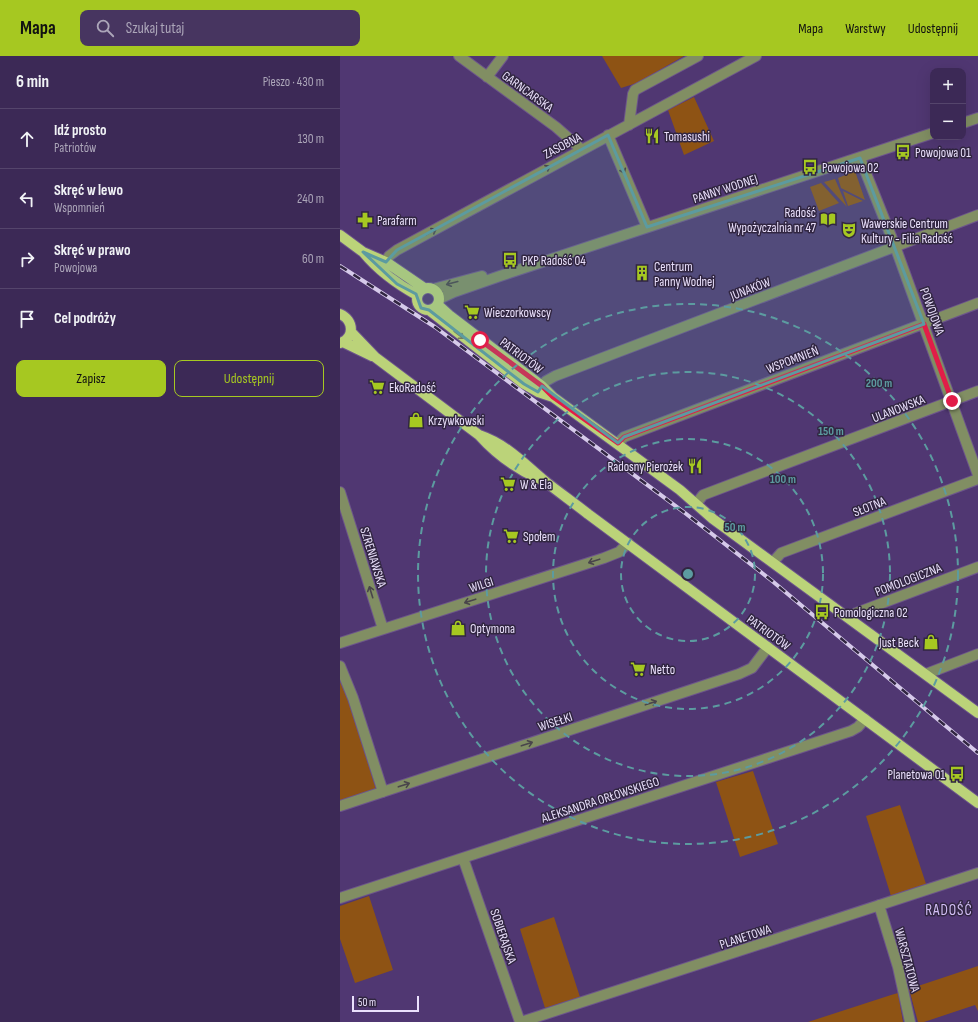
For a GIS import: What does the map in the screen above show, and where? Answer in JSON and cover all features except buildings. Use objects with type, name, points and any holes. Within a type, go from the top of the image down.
[{"type":"main road","points":[[340,235],[363,252],[397,284],[438,294],[435,305],[419,306],[417,302],[425,291]]},
{"type":"main road","points":[[363,252],[386,262],[425,291]]},
{"type":"main road","name":"PATRIOTÓW","points":[[435,305],[519,380],[540,389],[553,397],[618,443],[680,490],[713,519],[978,713]]},
{"type":"main road","name":"PATRIOTÓW","points":[[340,314],[348,320],[351,332],[375,358],[479,434],[487,444],[506,459],[526,473],[545,482],[978,803]]},
{"type":"main road","points":[[341,343],[349,337],[351,332]]},
{"type":"main road","name":"PATRIOTÓW","points":[[341,343],[375,358]]},
{"type":"street","name":"GARNCARSKA","points":[[460,56],[556,127],[581,150]]},
{"type":"street","points":[[487,77],[502,56]]},
{"type":"street","points":[[629,125],[633,94],[635,90],[698,56]]},
{"type":"street","name":"ZASOBNA","points":[[386,262],[389,256],[397,250],[756,56]]},
{"type":"street","points":[[966,122],[978,118]]},
{"type":"street","name":"PANNY WODNEJ","points":[[435,305],[454,292],[526,267],[930,134]]},
{"type":"street","points":[[608,135],[637,200],[647,228]]},
{"type":"street","name":"POWOJOWA","points":[[860,158],[896,246],[978,475]]},
{"type":"street","name":"JUNAKÓW","points":[[540,389],[546,381],[555,376],[978,215]]},
{"type":"street","name":"PANNY WODNEJ","points":[[425,291],[450,283],[526,267]]},
{"type":"street","name":"WSPOMNIEŃ","points":[[618,443],[624,437],[978,303]]},
{"type":"street","name":"ULANOWSKA","points":[[696,504],[703,495],[978,391]]},
{"type":"street","name":"SŁOTNA","points":[[773,562],[781,553],[978,479]]},
{"type":"street","name":"SZRENIAWSKA","points":[[340,492],[383,629]]},
{"type":"street","name":"WILGI","points":[[340,643],[604,558],[619,552],[628,543]]},
{"type":"street","name":"POMOLOGICZNA","points":[[849,618],[856,613],[978,567]]},
{"type":"street","name":"WISEŁKI","points":[[340,806],[747,671],[756,663],[768,647]]},
{"type":"street","points":[[926,674],[978,654]]},
{"type":"street","points":[[340,666],[353,698],[383,792]]},
{"type":"street","name":"ALEKSANDRA ORŁOWSKIEGO","points":[[340,898],[851,731],[858,727],[865,719]]},
{"type":"street","name":"SOBIERAJSKA","points":[[463,858],[520,1022]]},
{"type":"street","name":"PLANETOWA","points":[[520,1022],[978,872]]},
{"type":"street","name":"WARSZTATOWA","points":[[879,905],[898,968],[910,1022]]},
{"type":"highlighted area","points":[[608,135],[647,227],[860,158],[924,324],[624,437],[618,443],[542,386],[538,392],[524,384],[429,310],[421,308],[416,294],[397,284],[363,252],[386,262],[397,250]]},
{"type":"shaded area","points":[[602,56],[684,56],[637,83],[621,88]]},
{"type":"shaded area","points":[[694,97],[714,141],[684,155],[668,110]]},
{"type":"shaded area","points":[[855,171],[865,200],[841,188],[838,178]]},
{"type":"shaded area","points":[[835,179],[847,207],[824,182]]},
{"type":"shaded area","points":[[821,183],[839,203],[819,211],[810,187]]},
{"type":"shaded area","points":[[843,191],[863,201],[848,206]]},
{"type":"shaded area","points":[[340,682],[345,690],[376,789],[340,801]]},
{"type":"shaded area","points":[[753,771],[778,844],[740,857],[716,782]]},
{"type":"shaded area","points":[[900,805],[926,884],[891,896],[866,816]]},
{"type":"shaded area","points":[[369,896],[393,970],[355,983],[340,939],[340,906]]},
{"type":"shaded area","points":[[554,917],[580,997],[545,1008],[520,929]]},
{"type":"shaded area","points":[[978,966],[978,1011],[975,1005],[924,1022],[918,1022],[909,989]]},
{"type":"shaded area","points":[[898,993],[903,1022],[808,1022],[891,995]]},
{"type":"railway","points":[[340,266],[435,327],[685,513],[771,580],[978,753]]},
{"type":"place","name":"Tomasushi","points":[[652,136]]},
{"type":"place","name":"Powojowa 01","points":[[903,152]]},
{"type":"place","name":"Powojowa 02","points":[[810,167]]},
{"type":"place","name":"Radość Wypożyczalnia nr 47","points":[[828,219]]},
{"type":"place","name":"Parafarm","points":[[365,220]]},
{"type":"place","name":"Wawerskie Centrum Kultury - Filia Radość","points":[[849,230]]},
{"type":"place","name":"PKP Radość 04","points":[[510,260]]},
{"type":"place","name":"Centrum Panny Wodnej","points":[[642,273]]},
{"type":"place","name":"Wieczorkowscy","points":[[472,312]]},
{"type":"place","name":"EkoRadość","points":[[377,387]]},
{"type":"place","name":"Krzywkowski","points":[[416,420]]},
{"type":"place","name":"Radosny Pierożek","points":[[695,466]]},
{"type":"place","name":"W & Ela","points":[[508,484]]},
{"type":"place","name":"Społem","points":[[511,536]]},
{"type":"place","name":"Pomologiczna 02","points":[[822,612]]},
{"type":"place","name":"Optymona","points":[[458,628]]},
{"type":"place","name":"Just Beck","points":[[931,642]]},
{"type":"place","name":"Netto","points":[[638,669]]},
{"type":"place","name":"Planetowa 01","points":[[957,774]]},
{"type":"district","name":"RADOŚĆ","points":[[949,910]]},
{"type":"route","points":[[480,340],[542,386],[553,397],[618,443],[624,437],[924,324],[952,401]]}]
